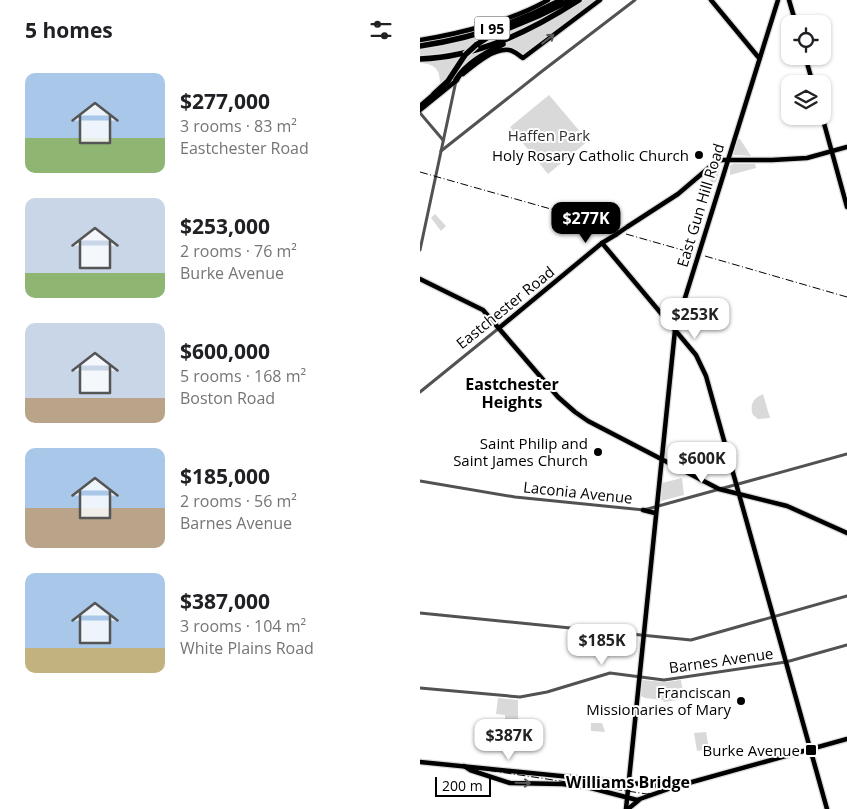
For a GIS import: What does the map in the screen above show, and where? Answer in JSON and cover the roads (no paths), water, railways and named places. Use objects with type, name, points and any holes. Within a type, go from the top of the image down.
[{"type":"highway","points":[[530,15],[555,0]]},
{"type":"highway","name":"I 95","points":[[420,46],[471,34],[530,15],[561,0]]},
{"type":"highway","points":[[434,94],[448,81],[465,55],[476,45],[490,36],[571,0]]},
{"type":"highway","name":"I 95","points":[[420,59],[472,51],[502,41],[537,25],[579,0]]},
{"type":"highway","points":[[458,78],[467,67],[480,57],[537,25]]},
{"type":"main road","points":[[420,39],[489,20],[542,0]]},
{"type":"main road","points":[[420,39],[449,34],[496,21],[525,11],[548,0]]},
{"type":"main road","points":[[420,111],[458,78],[480,62],[502,50],[512,50],[523,58],[600,0]]},
{"type":"main road","points":[[711,0],[759,58]]},
{"type":"main road","name":"East Gun Hill Road","points":[[627,809],[655,510],[675,330],[778,0]]},
{"type":"main road","points":[[789,0],[793,15]]},
{"type":"main road","points":[[420,106],[434,94]]},
{"type":"main road","points":[[825,125],[847,207]]},
{"type":"main road","name":"Eastchester Road","points":[[498,328],[602,243],[678,194],[715,161],[807,158],[847,147]]},
{"type":"main road","points":[[602,243],[696,355],[706,376],[827,809]]},
{"type":"main road","points":[[420,279],[483,310],[558,397],[575,412],[719,489],[787,506],[847,533]]},
{"type":"main road","points":[[643,510],[655,510]]},
{"type":"main road","points":[[464,766],[470,770],[510,783],[563,784],[587,787],[635,800],[674,787],[847,739]]},
{"type":"main road","points":[[420,762],[674,787]]},
{"type":"main road","points":[[471,767],[485,774]]},
{"type":"main road","points":[[657,786],[660,789],[659,792]]},
{"type":"main road","points":[[613,794],[621,800],[627,809],[641,799]]},
{"type":"street","points":[[442,152],[541,72],[635,0]]},
{"type":"street","points":[[420,250],[458,78]]},
{"type":"street","points":[[420,111],[444,141]]},
{"type":"street","name":"Eastchester Road","points":[[420,392],[498,328]]},
{"type":"street","points":[[655,510],[736,484],[847,454]]},
{"type":"street","name":"Laconia Avenue","points":[[420,481],[515,497],[643,510]]},
{"type":"street","points":[[420,613],[691,640],[847,596]]},
{"type":"street","name":"Barnes Avenue","points":[[420,688],[520,697],[550,691],[610,674],[664,680],[786,662],[847,644]]},
{"type":"railway","points":[[420,172],[618,228]]},
{"type":"railway","points":[[626,234],[693,253]]},
{"type":"railway","points":[[705,256],[847,297]]},
{"type":"railway","points":[[420,763],[473,768],[647,794],[661,792],[847,740]]},
{"type":"place","name":"Holy Rosary Catholic Church","points":[[699,155]]},
{"type":"place","name":"Saint Philip and Saint James Church","points":[[598,452]]},
{"type":"place","name":"Franciscan Missionaries of Mary","points":[[741,701]]},
{"type":"place","name":"Burke Avenue","points":[[811,750]]},
{"type":"district","name":"Eastchester Heights","points":[[512,393]]},
{"type":"district","name":"Williams Bridge","points":[[628,782]]},
{"type":"park label","name":"Haffen Park","points":[[549,135]]}]
